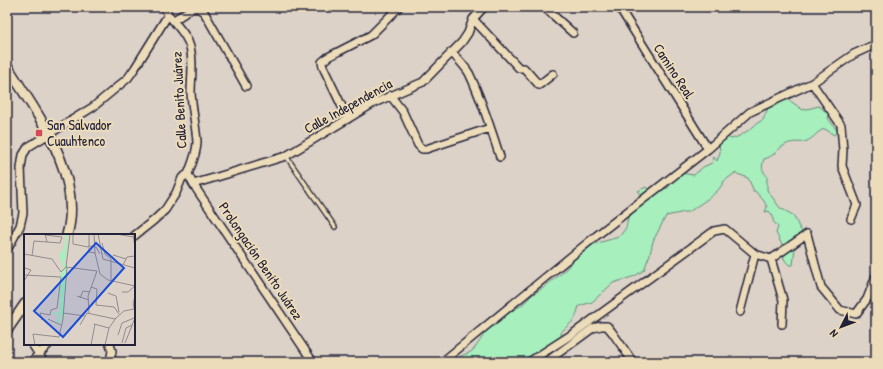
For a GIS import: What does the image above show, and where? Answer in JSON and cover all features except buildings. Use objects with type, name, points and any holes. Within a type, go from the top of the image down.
[{"type":"main road","points":[[7,66],[49,134],[70,188],[71,214],[67,234]]},
{"type":"main road","points":[[7,330],[24,305]]},
{"type":"street","name":"Calle Benito Juárez","points":[[164,7],[168,15],[174,20],[187,38],[191,54],[191,95],[197,142],[196,152],[188,174]]},
{"type":"street","points":[[348,119],[322,62],[328,57],[371,35],[399,7]]},
{"type":"street","name":"Calle Independencia","points":[[193,184],[286,156],[374,103],[423,82],[462,42],[473,19],[484,7]]},
{"type":"street","points":[[544,7],[572,33]]},
{"type":"street","name":"Camino Real","points":[[619,7],[708,149]]},
{"type":"street","points":[[174,20],[191,9],[197,8],[204,12],[246,86]]},
{"type":"street","points":[[7,250],[20,226],[23,214],[21,168],[23,155],[28,147],[93,107],[128,78],[168,15]]},
{"type":"street","points":[[473,19],[519,68],[524,68],[539,85],[553,74]]},
{"type":"street","points":[[442,362],[596,236],[708,149],[750,112],[812,83],[854,54],[876,44]]},
{"type":"street","points":[[451,52],[463,64],[468,73],[500,157]]},
{"type":"street","points":[[812,83],[841,125],[843,150],[842,166],[857,205],[851,219]]},
{"type":"street","points":[[390,95],[403,112],[418,145],[422,149],[490,128]]},
{"type":"street","points":[[135,235],[162,213],[176,193],[182,178],[188,174]]},
{"type":"street","name":"Prolongación Benito Juárez","points":[[188,174],[193,184],[313,362]]},
{"type":"street","points":[[529,362],[574,333],[714,231],[725,229],[756,254],[771,259]]},
{"type":"street","points":[[771,259],[807,234],[822,287],[840,310],[856,314],[867,299],[876,276]]},
{"type":"street","points":[[740,312],[756,254]]},
{"type":"street","points":[[771,259],[783,300],[782,324]]},
{"type":"street","points":[[546,362],[593,328],[607,326],[633,362]]},
{"type":"street","points":[[33,345],[44,362]]},
{"type":"street","points":[[31,362],[48,345]]},
{"type":"street","points":[[110,345],[112,351],[110,362]]},
{"type":"lane","points":[[286,156],[335,227]]},
{"type":"green space","points":[[783,100],[789,100],[803,110],[819,106],[830,114],[828,118],[838,132],[834,135],[825,129],[807,141],[788,144],[764,159],[762,168],[767,176],[767,190],[780,208],[793,215],[800,229],[804,233],[798,246],[795,248],[793,265],[789,265],[784,259],[782,245],[776,233],[778,227],[773,221],[773,216],[769,211],[765,212],[767,207],[764,201],[755,191],[753,191],[748,178],[735,173],[723,182],[714,194],[689,212],[666,216],[653,241],[644,270],[635,276],[613,283],[592,302],[579,306],[573,321],[562,331],[562,339],[559,347],[549,362],[453,362],[459,357],[472,351],[492,321],[495,321],[522,305],[532,295],[564,271],[576,258],[594,244],[619,237],[626,228],[628,217],[641,194],[638,191],[646,187],[650,192],[668,188],[679,173],[694,175],[703,167],[712,163],[714,157],[717,161],[720,153],[719,142],[716,139],[716,134],[720,133],[731,139],[738,137],[763,120],[768,108]]},
{"type":"place","name":"San Salvador Cuauhtenco","points":[[39,133]]}]
